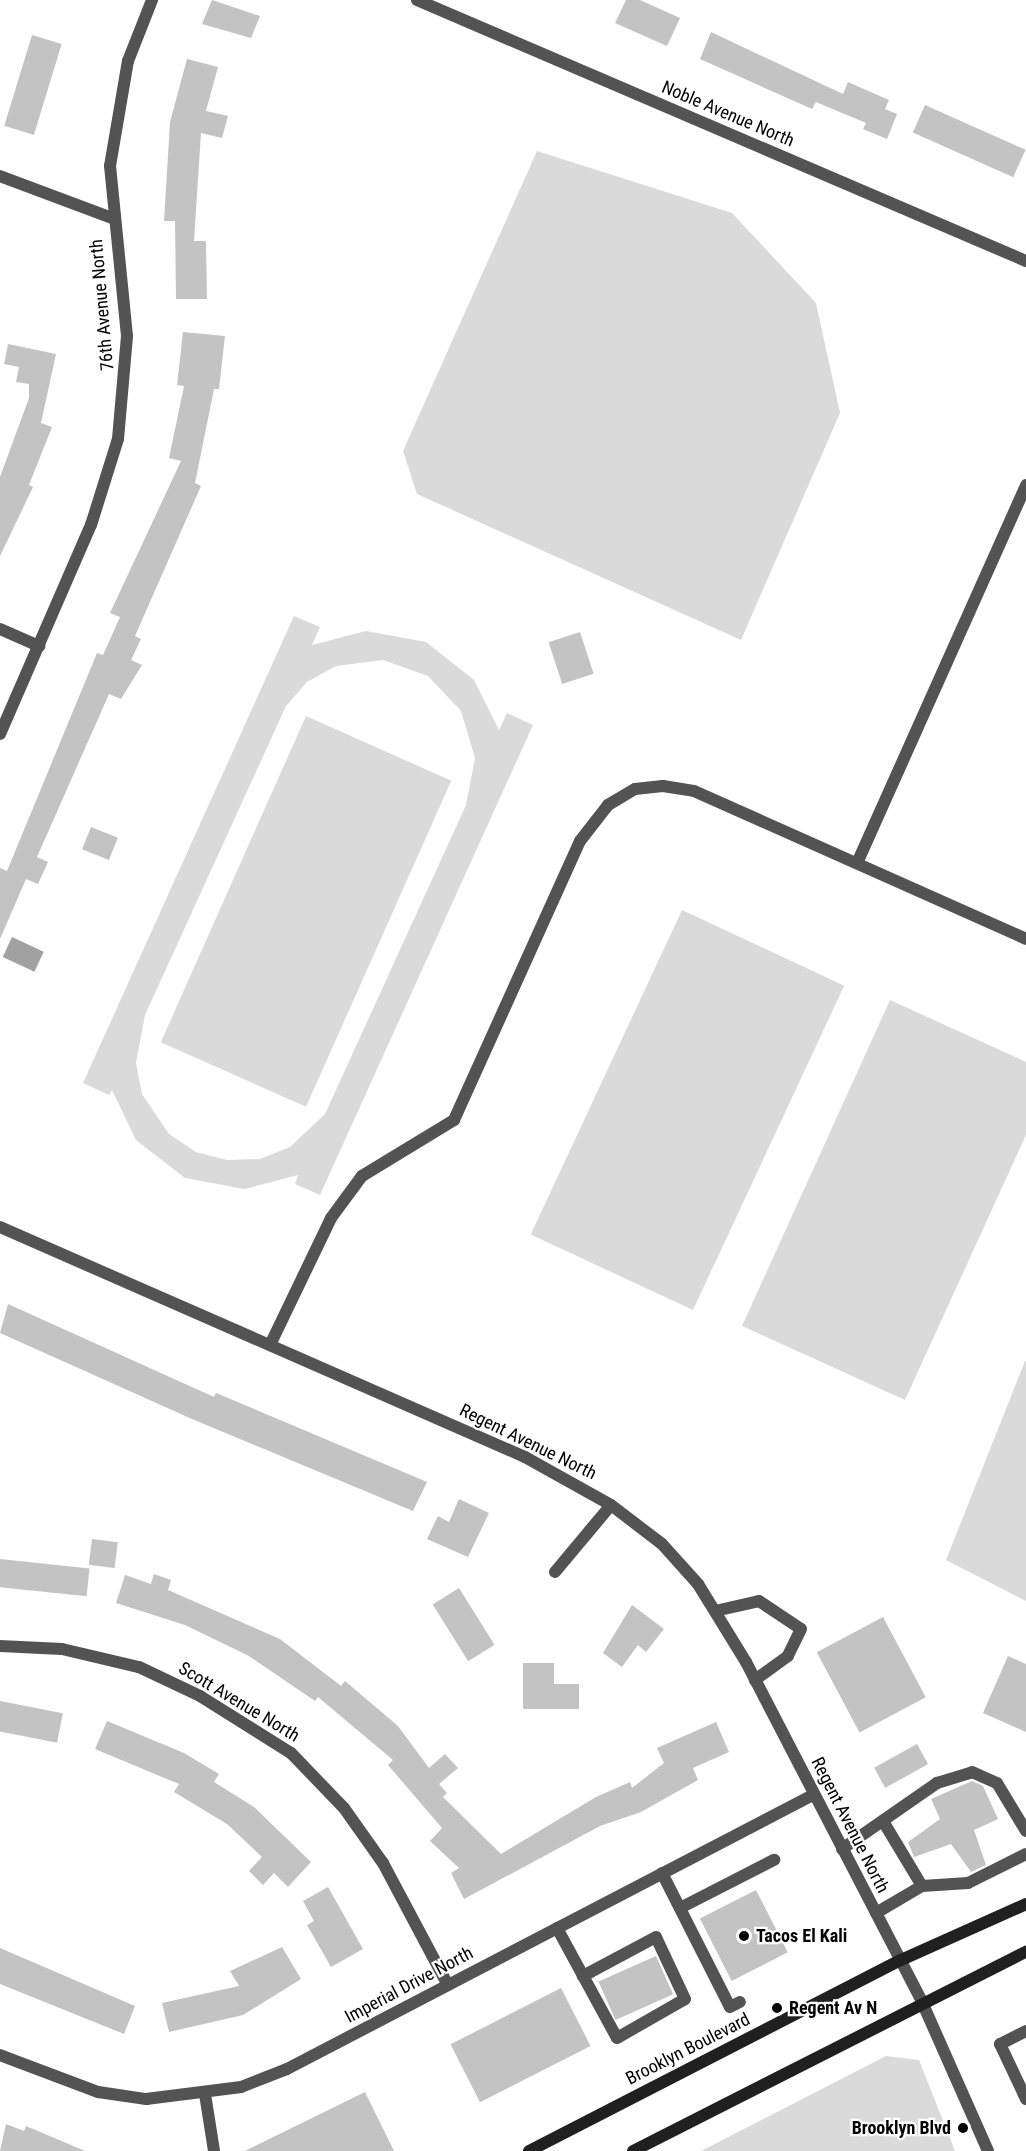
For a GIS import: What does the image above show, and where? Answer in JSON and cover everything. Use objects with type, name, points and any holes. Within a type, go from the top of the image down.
[{"type":"main road","name":"Brooklyn Boulevard","points":[[529,2151],[901,1960],[1026,1904]]},
{"type":"main road","points":[[633,2151],[922,2002],[1026,1952]]},
{"type":"street","name":"76th Avenue North","points":[[0,734],[91,525],[121,418],[127,336],[112,218],[116,113],[152,0]]},
{"type":"street","name":"Noble Avenue North","points":[[417,0],[1026,261]]},
{"type":"street","points":[[0,176],[112,218]]},
{"type":"street","points":[[858,861],[1026,486]]},
{"type":"street","points":[[0,629],[39,646]]},
{"type":"street","points":[[270,1345],[331,1218],[362,1176],[454,1120],[580,841],[608,805],[635,789],[663,786],[694,791],[858,861],[1026,939]]},
{"type":"street","name":"Regent Avenue North","points":[[0,1227],[525,1456],[611,1505],[662,1544],[715,1611],[755,1680],[922,2002],[988,2151]]},
{"type":"street","points":[[555,1572],[611,1505]]},
{"type":"street","points":[[715,1611],[759,1601],[801,1629],[788,1656],[755,1680]]},
{"type":"street","name":"Scott Avenue North","points":[[0,1646],[62,1649],[139,1667],[209,1701],[291,1753],[344,1808],[373,1848],[448,1985]]},
{"type":"street","points":[[842,1849],[937,1783],[972,1772],[997,1783],[1026,1831]]},
{"type":"street","name":"Imperial Drive North","points":[[0,2055],[98,2092],[147,2099],[205,2094],[287,2069],[813,1795]]},
{"type":"street","points":[[883,1821],[922,1886]]},
{"type":"street","points":[[876,1913],[922,1886],[968,1883],[1026,1854]]},
{"type":"street","points":[[680,1908],[774,1860]]},
{"type":"street","points":[[663,1873],[730,2007],[740,2002]]},
{"type":"street","points":[[557,1928],[583,1976],[617,2038],[681,2005],[683,1991],[656,1937],[583,1976]]},
{"type":"street","points":[[1026,2031],[1000,2044],[1026,2099]]},
{"type":"street","points":[[205,2094],[214,2151]]},
{"type":"shaded area","points":[[537,151],[732,213],[816,303],[840,413],[741,640],[417,494],[403,451]]},
{"type":"shaded area","points":[[294,616],[320,627],[312,645],[366,631],[426,642],[474,680],[499,730],[507,713],[533,725],[320,1195],[295,1184],[298,1175],[245,1189],[185,1178],[136,1140],[112,1090],[109,1095],[83,1083]],"holes":[[[383,660],[428,676],[461,711],[475,758],[466,805],[325,1114],[290,1147],[260,1159],[227,1160],[196,1152],[169,1134],[142,1094],[136,1063],[145,1015],[286,706],[307,682],[336,666]]]},
{"type":"shaded area","points":[[306,716],[451,781],[306,1107],[161,1042]]},
{"type":"shaded area","points":[[682,910],[844,986],[693,1310],[531,1234]]},
{"type":"shaded area","points":[[12,937],[44,952],[34,972],[3,957]]},
{"type":"shaded area","points":[[890,1000],[1026,1062],[1026,1135],[905,1400],[742,1326]]},
{"type":"shaded area","points":[[1026,1361],[1026,1601],[946,1560]]},
{"type":"shaded area","points":[[886,2056],[919,2060],[955,2151],[701,2151]]},
{"type":"building","points":[[212,0],[260,16],[251,38],[202,24]]},
{"type":"building","points":[[626,0],[640,0],[680,18],[667,46],[615,23]]},
{"type":"building","points":[[711,32],[843,94],[848,82],[889,100],[885,109],[897,114],[887,139],[863,129],[866,123],[816,102],[812,109],[700,59]]},
{"type":"building","points":[[32,35],[62,44],[34,135],[4,126]]},
{"type":"building","points":[[187,59],[218,67],[206,111],[228,116],[222,138],[201,133],[194,241],[206,241],[207,299],[176,299],[175,221],[164,221],[170,122]]},
{"type":"building","points":[[925,105],[1025,150],[1013,177],[913,132]]},
{"type":"building","points":[[183,332],[225,336],[219,389],[214,389],[195,483],[201,486],[135,636],[141,639],[131,660],[142,665],[121,699],[109,694],[37,857],[48,862],[38,884],[26,879],[0,939],[0,868],[7,871],[97,653],[103,655],[120,617],[110,613],[181,461],[169,458],[184,386],[177,385]]},
{"type":"building","points":[[8,344],[56,354],[41,423],[52,427],[29,485],[33,487],[0,556],[0,477],[29,398],[29,384],[16,382],[19,367],[4,364]]},
{"type":"building","points":[[580,632],[594,674],[562,684],[549,642]]},
{"type":"building","points":[[91,827],[118,838],[109,860],[82,849]]},
{"type":"building","points":[[8,1304],[214,1397],[216,1393],[427,1482],[413,1511],[192,1419],[0,1333]]},
{"type":"building","points":[[459,1499],[489,1513],[468,1557],[427,1539],[438,1516],[449,1522]]},
{"type":"building","points":[[92,1539],[118,1542],[115,1568],[89,1565]]},
{"type":"building","points":[[0,1559],[90,1568],[87,1596],[0,1587]]},
{"type":"building","points":[[154,1574],[171,1580],[168,1590],[280,1639],[341,1686],[345,1681],[398,1726],[429,1768],[445,1754],[458,1768],[439,1784],[447,1793],[443,1797],[501,1854],[596,1797],[630,1782],[632,1788],[664,1763],[657,1748],[716,1722],[729,1752],[693,1768],[698,1780],[641,1812],[600,1826],[464,1899],[451,1873],[459,1868],[430,1841],[442,1828],[388,1765],[393,1760],[318,1697],[315,1701],[249,1656],[185,1625],[116,1603],[125,1575],[151,1584]]},
{"type":"building","points":[[459,1588],[495,1645],[468,1661],[433,1604]]},
{"type":"building","points":[[632,1605],[664,1629],[646,1652],[638,1645],[622,1667],[603,1653]]},
{"type":"building","points":[[883,1617],[926,1697],[860,1733],[817,1652]]},
{"type":"building","points":[[1008,1656],[1026,1664],[1026,1732],[983,1713]]},
{"type":"building","points":[[523,1663],[554,1663],[554,1684],[579,1684],[579,1709],[523,1709]]},
{"type":"building","points":[[0,1701],[63,1713],[57,1743],[0,1732]]},
{"type":"building","points":[[107,1721],[184,1753],[219,1774],[214,1782],[254,1807],[311,1862],[288,1887],[274,1873],[263,1885],[249,1871],[262,1857],[227,1824],[174,1792],[179,1784],[95,1749]]},
{"type":"building","points":[[917,1744],[928,1764],[885,1788],[874,1768]]},
{"type":"building","points":[[972,1781],[983,1786],[998,1819],[974,1830],[986,1865],[971,1872],[951,1844],[914,1857],[908,1842],[940,1819],[931,1799]]},
{"type":"building","points":[[328,1887],[363,1949],[331,1967],[307,1925],[314,1921],[303,1901]]},
{"type":"building","name":"Tacos El Kali","points":[[756,1890],[788,1952],[732,1981],[700,1919]]},
{"type":"building","points":[[282,1947],[301,1979],[243,2015],[169,2032],[162,2003],[239,1986],[230,1971]]},
{"type":"building","points":[[0,1948],[135,2006],[124,2034],[0,1984]]},
{"type":"building","points":[[656,1956],[673,1994],[616,2020],[598,1982]]},
{"type":"building","points":[[561,1988],[591,2046],[480,2102],[451,2044]]},
{"type":"building","points":[[365,2092],[394,2151],[245,2151]]},
{"type":"building","points":[[6,2124],[24,2131],[26,2126],[85,2151],[0,2151]]},
{"type":"place","name":"Tacos El Kali","points":[[744,1936]]},
{"type":"place","name":"Regent Av N","points":[[777,2008]]},
{"type":"place","name":"Brooklyn Blvd","points":[[963,2128]]}]
